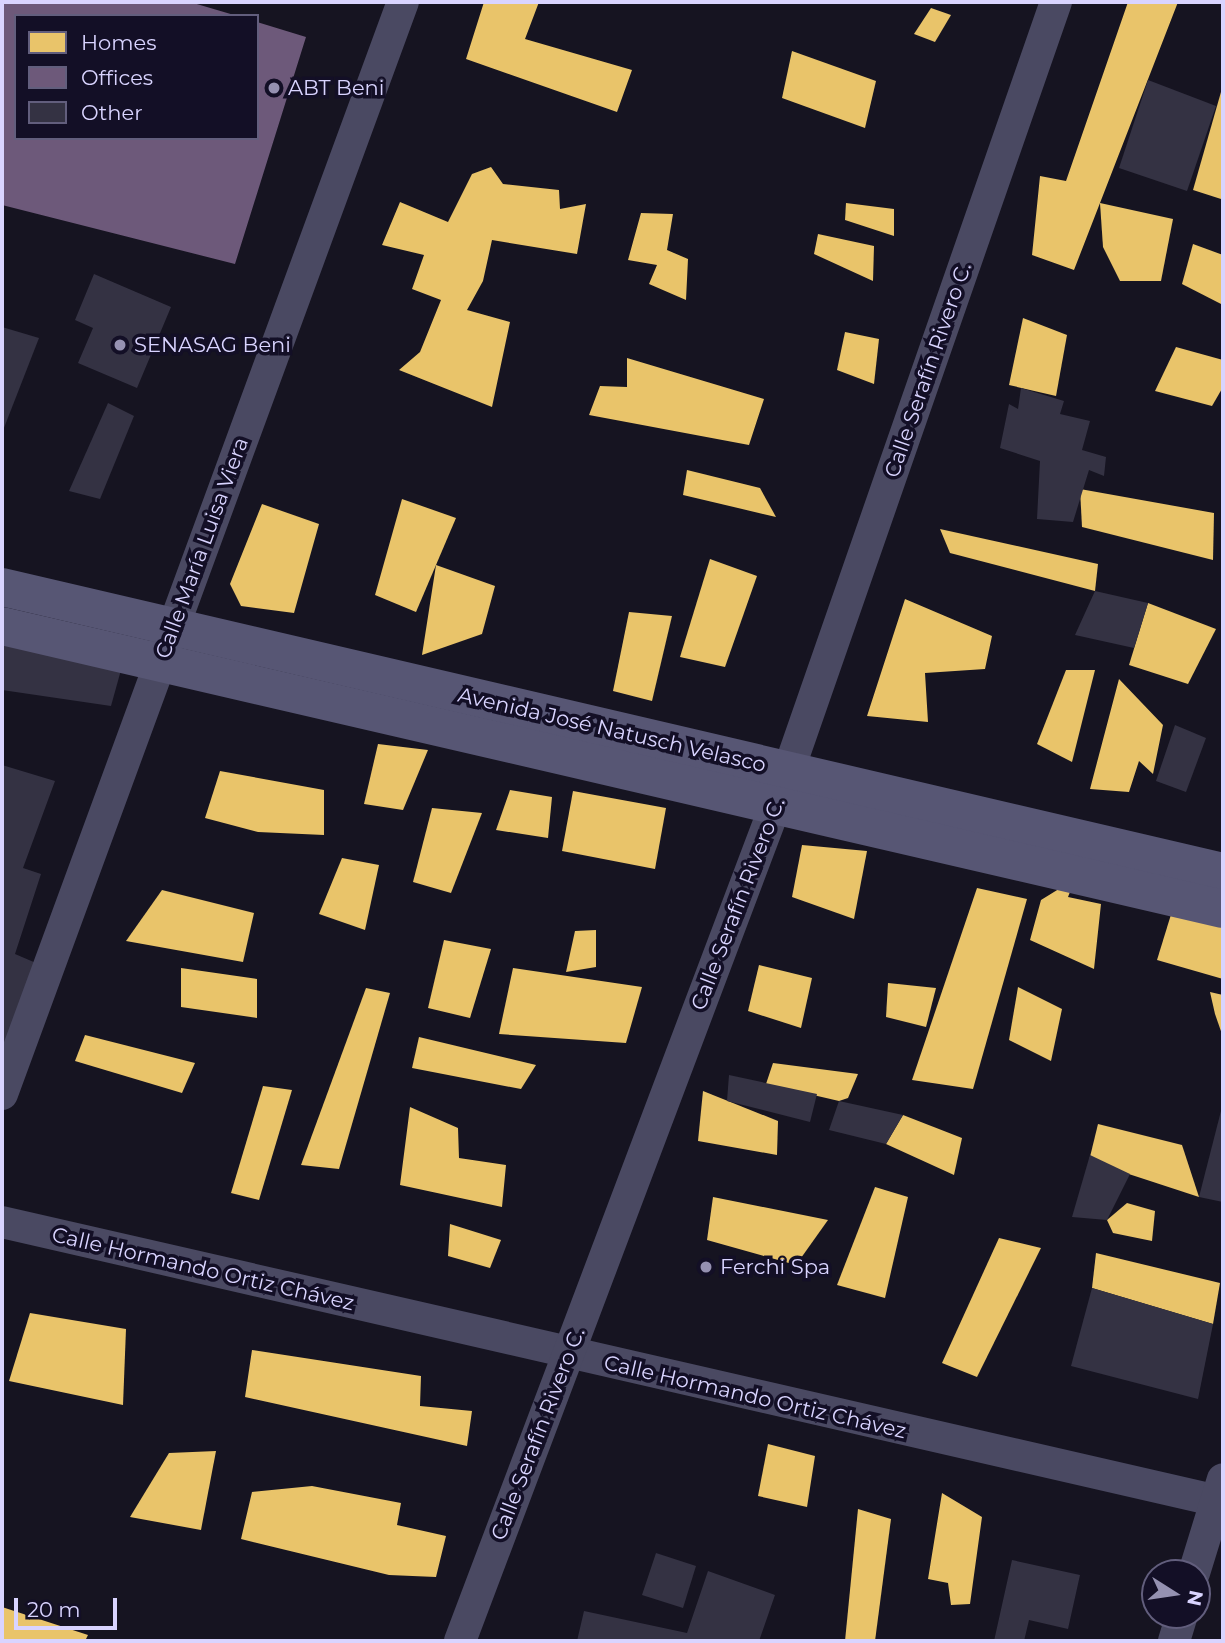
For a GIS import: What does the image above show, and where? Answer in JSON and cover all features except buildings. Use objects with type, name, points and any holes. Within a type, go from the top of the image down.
[{"type":"main road","name":"Avenida José Natusch Velasco","points":[[2,587],[173,627],[1223,909]]},
{"type":"main road","name":"Avenida José Natusch Velasco","points":[[2,626],[160,663],[782,789],[1223,872]]},
{"type":"street","name":"Calle María Luisa Viera","points":[[2,1094],[403,2]]},
{"type":"street","name":"Calle Serafín Rivero C.","points":[[460,1641],[782,789],[1056,2]]},
{"type":"street","name":"Calle Hormando Ortiz Chávez","points":[[2,1222],[568,1355],[1221,1494]]},
{"type":"street","points":[[1200,1559],[1221,1494]]},
{"type":"place","name":"ABT Beni","points":[[274,88]]},
{"type":"place","name":"SENASAG Beni","points":[[120,345]]},
{"type":"place","name":"Ferchi Spa","points":[[706,1267]]}]
